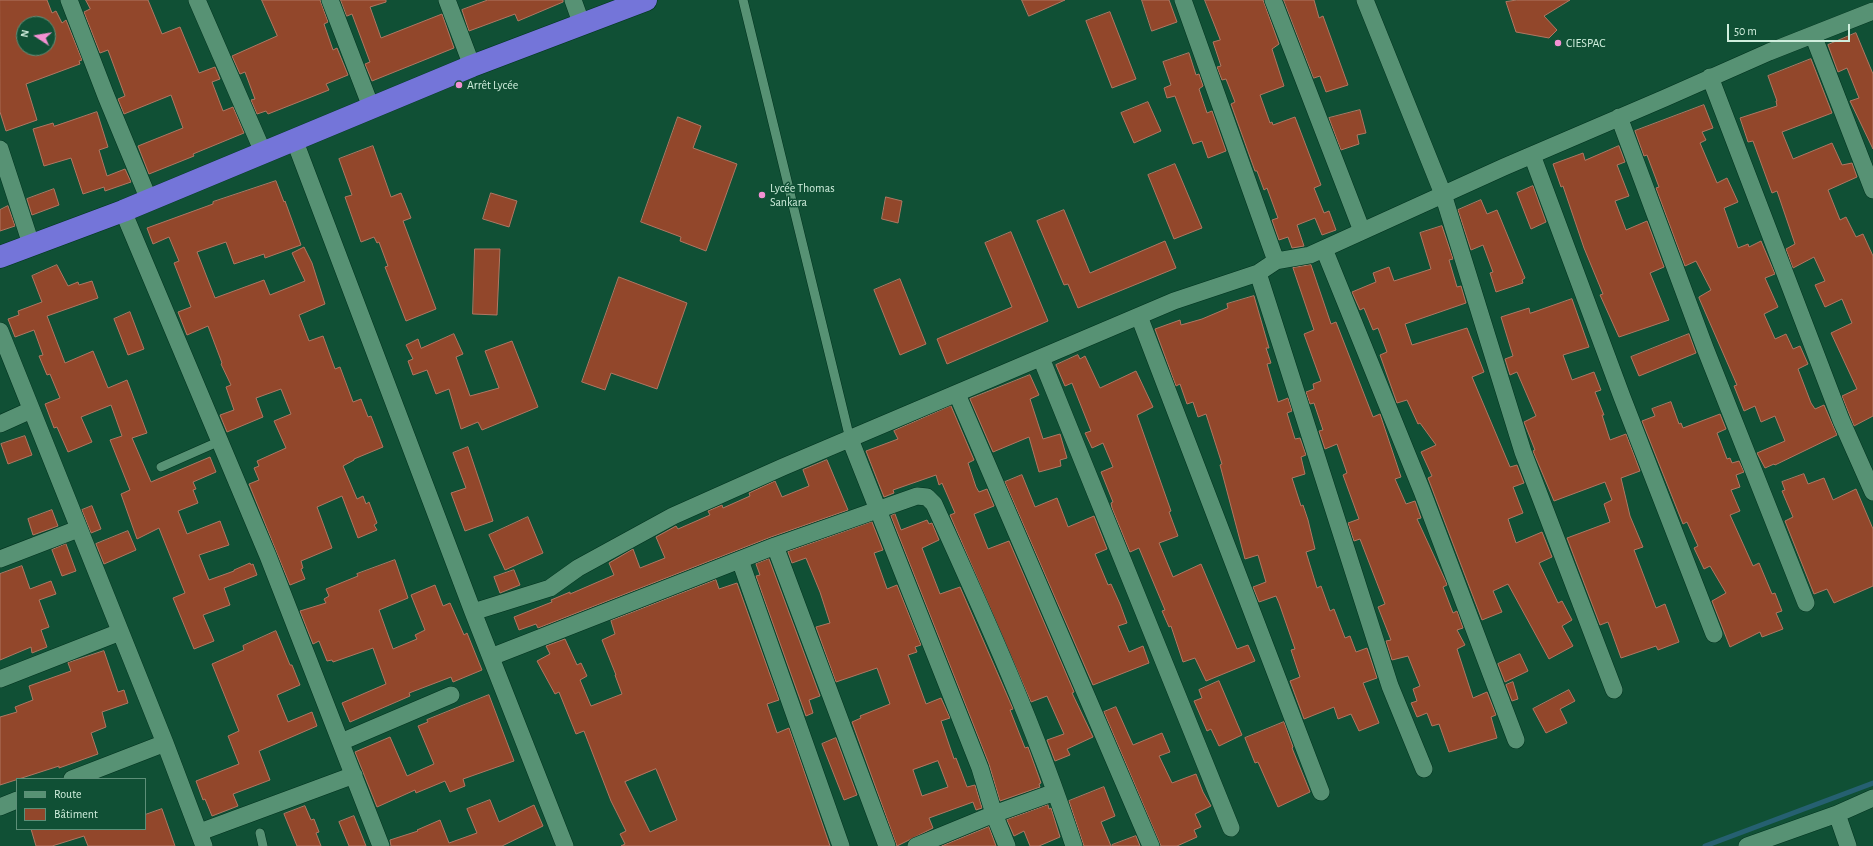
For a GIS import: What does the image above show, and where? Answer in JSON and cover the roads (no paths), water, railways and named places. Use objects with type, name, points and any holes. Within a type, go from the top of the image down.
[{"type":"highway","points":[[0,257],[149,200],[472,66],[646,0]]},
{"type":"street","points":[[69,0],[106,96],[149,200]]},
{"type":"street","points":[[197,0],[263,152]]},
{"type":"street","points":[[330,0],[371,107]]},
{"type":"street","points":[[447,0],[472,66]]},
{"type":"street","points":[[573,0],[582,25]]},
{"type":"street","points":[[1183,0],[1276,261]]},
{"type":"street","points":[[1272,0],[1362,232]]},
{"type":"street","points":[[1366,0],[1443,194],[1523,452],[1614,690]]},
{"type":"street","points":[[473,612],[550,588],[578,568],[672,516],[850,439],[1174,301],[1258,273],[1276,261],[1310,255],[1443,194],[1710,77],[1873,11]]},
{"type":"street","points":[[1813,35],[1873,190]]},
{"type":"street","points":[[1710,77],[1841,420],[1873,492]]},
{"type":"street","points":[[1619,117],[1705,348],[1806,602]]},
{"type":"street","points":[[294,139],[473,612],[565,846]]},
{"type":"street","points":[[0,149],[31,244]]},
{"type":"street","points":[[1532,155],[1622,397],[1714,634]]},
{"type":"street","points":[[123,210],[268,556],[381,846]]},
{"type":"street","points":[[1324,249],[1422,490],[1516,740]]},
{"type":"street","points":[[1258,273],[1390,686],[1424,770]]},
{"type":"street","points":[[1139,316],[1321,792]]},
{"type":"street","points":[[0,331],[202,839],[354,775]]},
{"type":"street","points":[[1041,358],[1231,828]]},
{"type":"street","points":[[957,394],[1151,846]]},
{"type":"street","points":[[0,424],[31,410]]},
{"type":"street","points":[[850,439],[980,768],[994,814],[1007,846]]},
{"type":"street","points":[[491,658],[775,546],[917,496],[927,497],[934,504],[995,637],[1055,792],[1071,845]]},
{"type":"street","points":[[0,559],[78,528]]},
{"type":"street","points":[[775,546],[887,846]]},
{"type":"street","points":[[740,560],[841,846]]},
{"type":"street","points":[[0,679],[120,632]]},
{"type":"street","points":[[341,742],[451,695]]},
{"type":"street","points":[[75,778],[165,743]]},
{"type":"street","points":[[916,846],[994,814],[1055,792]]},
{"type":"street","points":[[1747,846],[1837,814],[1873,798]]},
{"type":"street","points":[[0,807],[16,800]]},
{"type":"street","points":[[1837,814],[1848,846]]},
{"type":"lane","points":[[743,0],[850,439]]},
{"type":"lane","points":[[161,467],[220,441]]},
{"type":"lane","points":[[260,834],[263,846]]},
{"type":"waterway","points":[[1705,846],[1873,783]]},
{"type":"place","name":"CIESPAC","points":[[1558,43]]},
{"type":"place","name":"Arrêt Lycée","points":[[459,85]]},
{"type":"place","name":"Lycée Thomas Sankara","points":[[762,195]]}]
